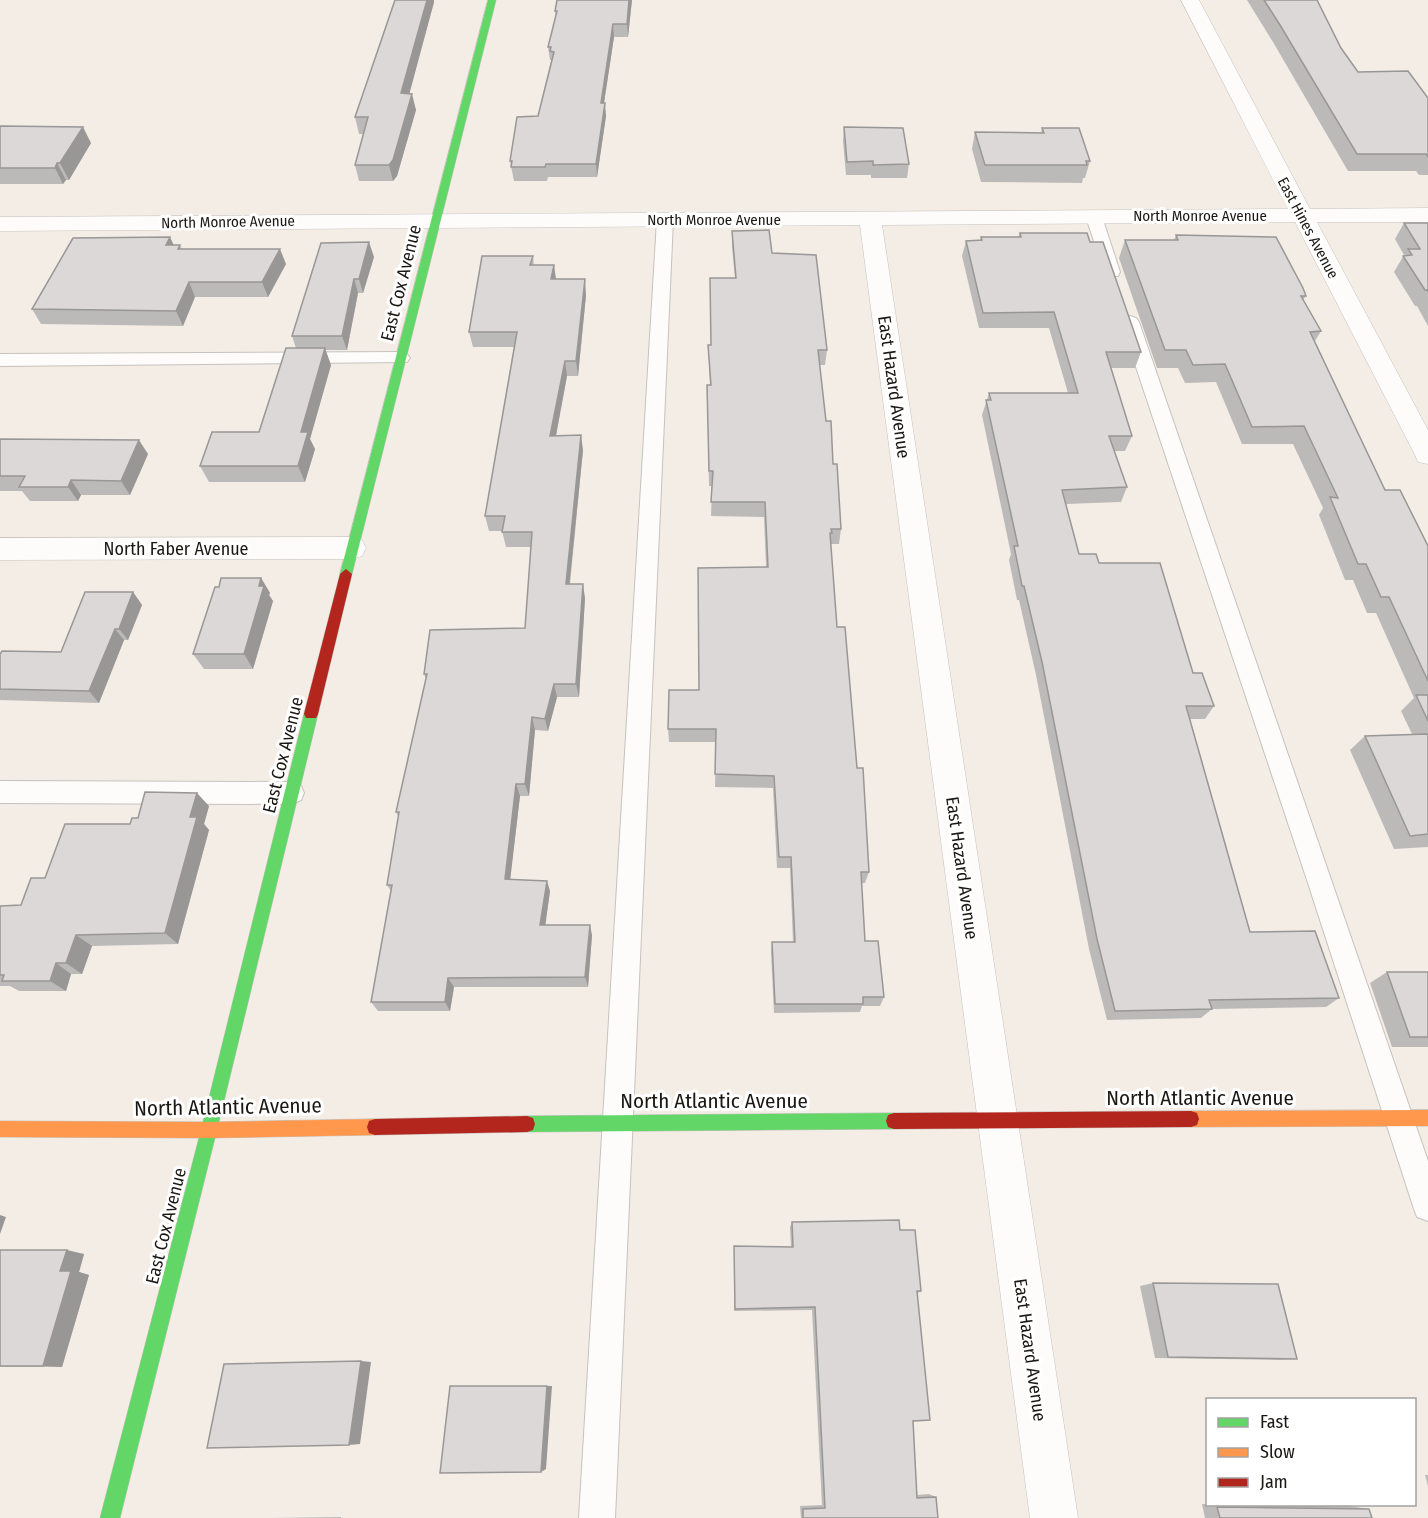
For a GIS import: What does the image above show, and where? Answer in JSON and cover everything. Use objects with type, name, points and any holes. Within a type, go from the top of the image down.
[{"type":"street","name":"East Cox Avenue","points":[[110,1518],[210,1130],[352,548],[492,0]]},
{"type":"street","name":"East Hines Avenue","points":[[1190,0],[1428,455]]},
{"type":"street","name":"North Monroe Avenue","points":[[0,224],[1428,215]]},
{"type":"street","name":"East Hazard Avenue","points":[[870,219],[1054,1518]]},
{"type":"street","name":"North Faber Avenue","points":[[0,549],[352,548]]},
{"type":"street","name":"North Atlantic Avenue","points":[[0,1129],[210,1130],[616,1122],[1428,1118]]},
{"type":"lane","points":[[1094,217],[1428,1206]]},
{"type":"lane","points":[[597,1518],[616,1122],[651,522],[665,220]]},
{"type":"lane","points":[[0,360],[401,358]]},
{"type":"lane","points":[[0,792],[292,793]]},
{"type":"building","points":[[395,0],[427,0],[401,93],[412,94],[393,160],[389,165],[355,165],[368,117],[355,117]]},
{"type":"building","points":[[557,0],[629,0],[627,24],[613,24],[601,103],[605,103],[596,164],[511,167],[517,117],[538,116],[554,52],[550,51],[551,47],[548,47],[557,11],[555,11]]},
{"type":"building","points":[[1264,0],[1317,0],[1341,48],[1358,72],[1408,71],[1428,98],[1428,157],[1426,154],[1357,154]]},
{"type":"building","points":[[0,126],[83,127],[55,168],[0,168]]},
{"type":"building","points":[[844,127],[903,128],[909,164],[873,165],[873,161],[847,162]]},
{"type":"building","points":[[1042,128],[1079,128],[1090,161],[1086,161],[1087,165],[985,165],[975,132],[1044,133]]},
{"type":"building","points":[[1404,223],[1428,223],[1428,291],[1425,290],[1403,256],[1412,255],[1408,249],[1420,249]]},
{"type":"building","points":[[769,230],[772,253],[816,255],[827,350],[818,350],[826,421],[831,421],[833,464],[837,464],[841,529],[831,529],[832,533],[830,533],[837,627],[845,627],[857,768],[863,768],[869,872],[861,872],[865,941],[878,941],[884,997],[863,997],[863,1004],[775,1004],[772,942],[795,942],[791,857],[779,857],[774,776],[715,774],[716,729],[668,729],[669,690],[699,690],[698,568],[768,567],[765,502],[711,502],[713,471],[709,471],[707,385],[711,385],[708,345],[711,345],[710,278],[736,278],[732,231]]},
{"type":"building","points":[[1020,233],[1087,233],[1090,242],[1103,242],[1141,352],[1106,352],[1132,436],[1109,436],[1127,487],[1062,490],[1079,554],[1096,554],[1099,563],[1160,563],[1193,673],[1202,673],[1214,706],[1186,706],[1250,932],[1315,931],[1339,998],[1209,1000],[1212,1009],[1115,1011],[1097,939],[1042,662],[1024,586],[1022,586],[1014,546],[1018,546],[986,400],[991,400],[989,393],[1078,393],[1054,312],[983,313],[966,241],[982,240],[981,237],[1021,237]]},
{"type":"building","points":[[1176,235],[1276,237],[1306,296],[1301,296],[1321,331],[1310,332],[1385,490],[1400,490],[1428,546],[1428,681],[1389,597],[1381,597],[1366,564],[1358,564],[1330,497],[1338,498],[1304,426],[1252,427],[1225,364],[1193,365],[1186,350],[1165,350],[1125,240],[1178,240]]},
{"type":"building","points":[[170,237],[166,245],[180,245],[178,249],[280,249],[262,282],[189,282],[176,311],[32,309],[73,238]]},
{"type":"building","points":[[369,242],[359,279],[354,279],[342,336],[292,336],[321,243]]},
{"type":"building","points":[[482,256],[533,256],[530,265],[554,265],[551,279],[585,279],[576,361],[565,361],[550,436],[581,435],[566,584],[583,584],[576,684],[554,684],[545,719],[532,717],[525,784],[516,784],[505,879],[547,881],[540,925],[590,925],[585,977],[448,978],[445,1002],[371,1002],[392,885],[387,885],[399,812],[396,812],[427,674],[424,674],[430,630],[525,628],[532,532],[502,532],[505,516],[485,516],[517,332],[469,332]]},
{"type":"building","points":[[286,348],[325,348],[301,432],[308,432],[298,466],[200,466],[212,432],[259,432]]},
{"type":"building","points":[[0,439],[139,440],[121,481],[71,480],[68,487],[19,487],[25,476],[0,476]]},
{"type":"building","points":[[221,578],[261,578],[259,586],[264,586],[244,654],[193,654],[215,587],[219,587]]},
{"type":"building","points":[[85,592],[133,592],[119,629],[115,629],[89,691],[0,689],[0,654],[2,651],[61,652]]},
{"type":"building","points":[[1416,695],[1428,695],[1428,721]]},
{"type":"building","points":[[1428,734],[1428,834],[1410,836],[1365,736]]},
{"type":"building","points":[[145,792],[197,793],[190,817],[197,817],[165,933],[76,935],[66,963],[56,963],[50,981],[2,981],[4,975],[0,975],[0,906],[21,905],[31,878],[45,878],[65,824],[130,824],[132,818],[138,818]]},
{"type":"building","points":[[1387,972],[1428,972],[1428,1037],[1410,1037]]},
{"type":"building","points":[[899,1220],[900,1230],[915,1230],[921,1291],[917,1291],[930,1420],[913,1421],[917,1498],[936,1497],[938,1518],[803,1518],[803,1509],[825,1508],[815,1307],[735,1309],[734,1246],[793,1247],[792,1222]]},
{"type":"building","points":[[0,1250],[67,1250],[60,1271],[71,1271],[43,1366],[0,1366]]},
{"type":"building","points":[[1153,1283],[1278,1284],[1297,1359],[1168,1357]]},
{"type":"building","points":[[361,1361],[349,1445],[207,1448],[224,1364]]},
{"type":"building","points":[[450,1386],[547,1386],[541,1472],[440,1473]]},
{"type":"building","points":[[1217,1507],[1369,1509],[1372,1518],[1220,1518]]},
{"type":"traffic: fast","points":[[346,574],[492,0]]},
{"type":"traffic: fast","points":[[110,1518],[209,1130],[311,714]]},
{"type":"traffic: fast","points":[[527,1124],[894,1121]]},
{"type":"traffic: slow","points":[[1191,1119],[1428,1118]]},
{"type":"traffic: slow","points":[[0,1129],[209,1130],[375,1127]]},
{"type":"traffic: jam","points":[[311,714],[346,574]]},
{"type":"traffic: jam","points":[[894,1121],[1191,1119]]},
{"type":"traffic: jam","points":[[375,1127],[527,1124]]}]
